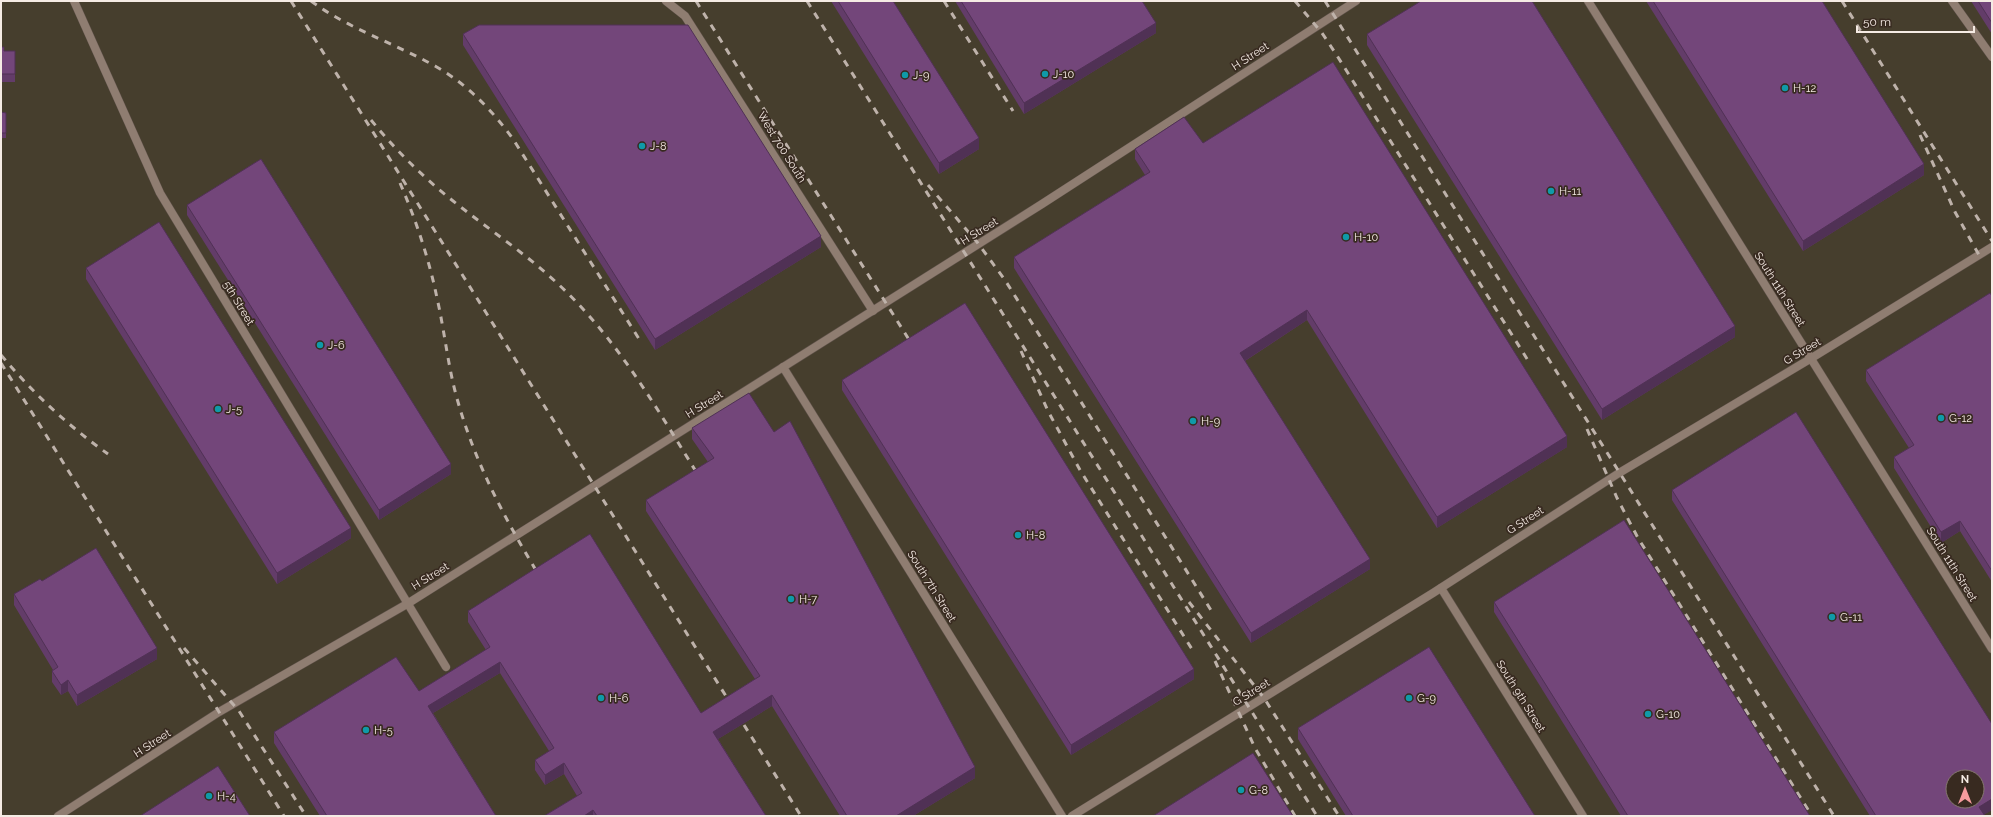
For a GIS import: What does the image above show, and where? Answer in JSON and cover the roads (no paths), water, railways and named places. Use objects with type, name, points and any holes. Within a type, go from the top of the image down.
[{"type":"lane","name":"5th Street","points":[[74,1],[160,193],[446,667]]},
{"type":"lane","name":"West 700 South","points":[[666,1],[685,16],[873,311]]},
{"type":"lane","name":"H Street","points":[[58,816],[219,712],[407,604],[1042,204],[1356,1]]},
{"type":"lane","name":"South 11th Street","points":[[1588,1],[1992,649]]},
{"type":"lane","points":[[1952,1],[1992,56]]},
{"type":"lane","name":"G Street","points":[[1072,816],[1441,588],[1620,473],[1810,359],[1992,247]]},
{"type":"lane","name":"South 7th Street","points":[[783,367],[1062,816]]},
{"type":"lane","name":"South 9th Street","points":[[1441,588],[1583,816]]},
{"type":"railway","points":[[291,1],[801,816]]},
{"type":"railway","points":[[311,1],[356,28],[447,73],[468,89],[488,108],[513,139],[641,342]]},
{"type":"railway","points":[[696,1],[913,346]]},
{"type":"railway","points":[[807,1],[1317,816]]},
{"type":"railway","points":[[944,1],[1013,111]]},
{"type":"railway","points":[[1295,1],[1322,33],[1336,54],[1529,362]]},
{"type":"railway","points":[[1325,1],[1834,816]]},
{"type":"railway","points":[[1842,1],[1992,241]]},
{"type":"railway","points":[[371,120],[392,144],[425,177],[449,198],[534,263],[579,304],[599,327],[635,375],[700,478]]},
{"type":"railway","points":[[1920,135],[1955,212],[1979,255]]},
{"type":"railway","points":[[400,183],[417,225],[434,283],[452,376],[465,425],[493,492],[515,535],[540,577]]},
{"type":"railway","points":[[928,185],[977,242],[1005,280],[1214,615]]},
{"type":"railway","points":[[1021,351],[1048,411],[1080,470],[1195,654]]},
{"type":"railway","points":[[1,355],[51,408],[78,432],[108,454]]},
{"type":"railway","points":[[1,363],[284,816]]},
{"type":"railway","points":[[1587,429],[1617,498],[1638,538],[1812,816]]},
{"type":"railway","points":[[1189,602],[1264,698],[1339,816]]},
{"type":"railway","points":[[184,648],[239,711],[306,816]]},
{"type":"railway","points":[[1215,661],[1255,748],[1295,816]]},
{"type":"place","name":"J-10","points":[[1045,74]]},
{"type":"place","name":"J-9","points":[[905,75]]},
{"type":"place","name":"H-12","points":[[1785,88]]},
{"type":"place","name":"J-8","points":[[642,146]]},
{"type":"place","name":"H-11","points":[[1551,191]]},
{"type":"place","name":"H-10","points":[[1346,237]]},
{"type":"place","name":"J-6","points":[[320,345]]},
{"type":"place","name":"J-5","points":[[218,409]]},
{"type":"place","name":"G-12","points":[[1941,418]]},
{"type":"place","name":"H-9","points":[[1193,421]]},
{"type":"place","name":"H-8","points":[[1018,535]]},
{"type":"place","name":"H-7","points":[[791,599]]},
{"type":"place","name":"G-11","points":[[1832,617]]},
{"type":"place","name":"H-6","points":[[601,698]]},
{"type":"place","name":"G-9","points":[[1409,698]]},
{"type":"place","name":"G-10","points":[[1648,714]]},
{"type":"place","name":"H-5","points":[[366,730]]},
{"type":"place","name":"G-8","points":[[1241,790]]},
{"type":"place","name":"H-4","points":[[209,796]]}]
